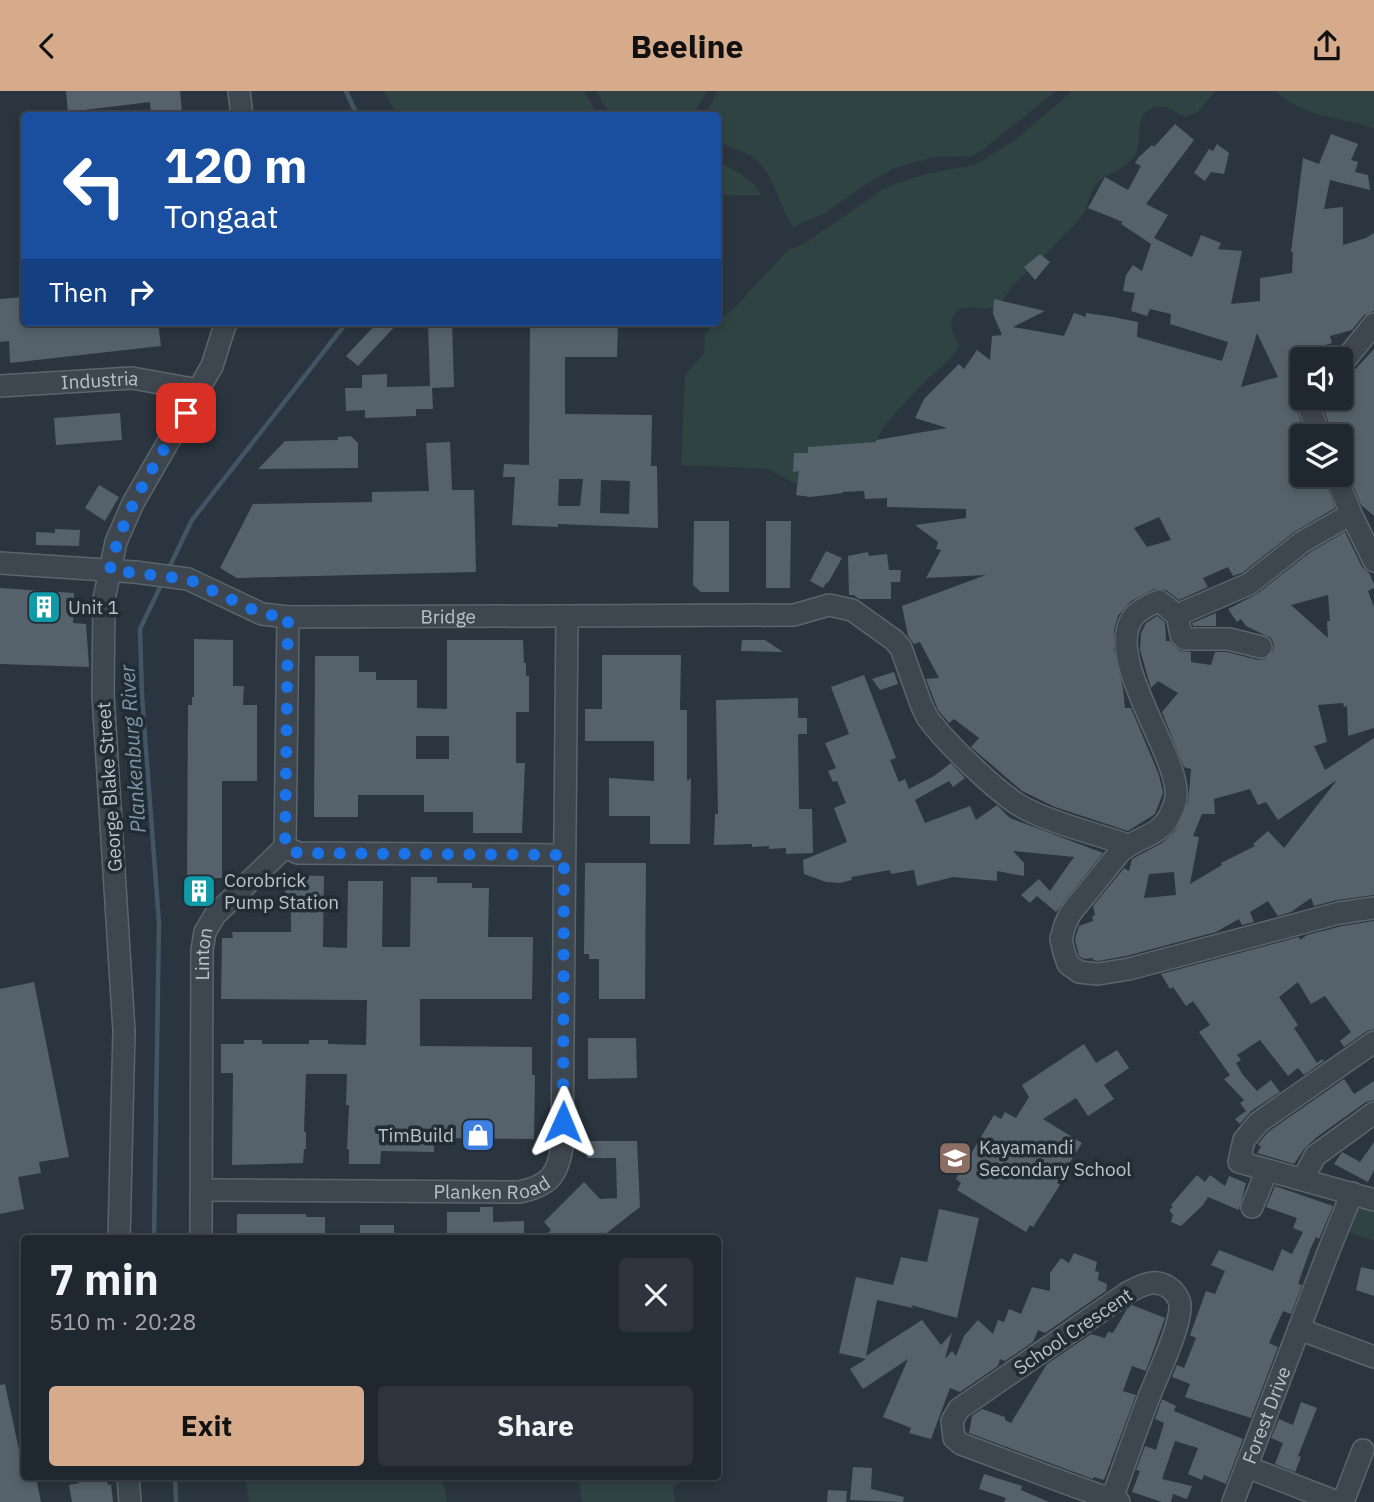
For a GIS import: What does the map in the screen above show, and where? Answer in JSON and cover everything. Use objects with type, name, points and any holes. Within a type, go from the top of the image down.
[{"type":"street","points":[[239,91],[242,112]]},
{"type":"street","points":[[1353,350],[1374,324]]},
{"type":"street","name":"George Blake Street","points":[[119,1235],[124,1031],[103,695],[104,599],[116,542],[133,503],[212,366],[225,326]]},
{"type":"street","name":"Industria","points":[[0,386],[132,378],[199,390]]},
{"type":"street","points":[[1340,487],[1374,561]]},
{"type":"street","points":[[1177,615],[1249,584],[1303,542],[1351,514]]},
{"type":"street","name":"Bridge","points":[[0,563],[135,572],[188,579],[262,614],[288,617],[794,615],[829,605],[852,610],[901,648],[920,704],[928,717],[995,787],[1026,809],[1128,845]]},
{"type":"street","points":[[1261,647],[1229,639],[1185,639],[1181,635],[1177,615],[1159,601],[1146,606],[1132,620],[1126,637],[1130,668],[1165,751],[1177,793],[1170,816],[1162,827],[1128,845],[1070,914],[1061,939],[1068,964],[1079,972],[1098,974],[1129,969],[1339,913],[1374,908]]},
{"type":"street","name":"Planken Road","points":[[202,1190],[519,1192],[537,1189],[549,1180],[559,1165],[562,1146],[567,616]]},
{"type":"street","points":[[288,617],[285,847],[298,853],[564,855]]},
{"type":"street","name":"Linton","points":[[201,1235],[202,950],[205,932],[215,915],[285,847]]},
{"type":"street","points":[[1374,1042],[1259,1122],[1244,1140],[1239,1162],[1374,1200]]},
{"type":"street","points":[[1303,1179],[1315,1156],[1374,1113]]},
{"type":"street","points":[[1252,1207],[1267,1170]]},
{"type":"street","name":"Forest Drive","points":[[1233,1502],[1352,1193]]},
{"type":"street","name":"School Crescent","points":[[1157,1282],[1166,1285],[1176,1294],[1180,1304],[1178,1318],[1114,1501],[961,1444],[954,1438],[952,1420],[959,1409],[1127,1293],[1147,1283],[1157,1282]]},
{"type":"street","points":[[1299,1329],[1374,1357]]},
{"type":"street","points":[[1343,1502],[1363,1450]]},
{"type":"street","points":[[1247,1467],[1337,1502]]},
{"type":"street","points":[[128,1480],[130,1502]]},
{"type":"green space","points":[[384,91],[584,91],[596,112],[395,112]]},
{"type":"green space","points":[[596,91],[707,91],[695,112],[608,112]]},
{"type":"green space","points":[[718,91],[1056,91],[972,156],[935,157],[894,168],[825,213],[793,227],[765,169],[745,153],[721,143],[721,112],[707,112]]},
{"type":"green space","points":[[1072,91],[1215,91],[1197,113],[1184,117],[1159,106],[1145,113],[1133,158],[1098,182],[1079,220],[1014,284],[1000,303],[990,308],[966,308],[955,314],[951,324],[960,346],[885,425],[864,460],[815,484],[794,483],[768,469],[681,465],[685,375],[704,353],[705,333],[713,326],[721,326],[721,319],[787,251],[807,242],[882,190],[926,174],[977,164],[1018,138]]},
{"type":"green space","points":[[1274,91],[1374,91],[1374,129],[1311,112]]},
{"type":"green space","points":[[721,163],[748,179],[761,195],[721,195]]},
{"type":"green space","points":[[1367,1203],[1374,1205],[1374,1241],[1348,1232],[1356,1208]]},
{"type":"green space","points":[[245,1480],[443,1480],[447,1502],[249,1502]]},
{"type":"green space","points":[[578,1480],[684,1480],[673,1487],[675,1502],[582,1502]]},
{"type":"building","points":[[66,91],[180,91],[182,112],[151,112],[150,102],[68,112]]},
{"type":"building","points":[[1175,124],[1194,140],[1146,204],[1168,215],[1154,238],[1192,257],[1201,235],[1221,243],[1218,249],[1242,251],[1231,304],[1260,301],[1260,278],[1292,273],[1291,252],[1303,158],[1319,164],[1331,134],[1358,144],[1351,160],[1358,162],[1355,172],[1368,175],[1370,190],[1330,180],[1324,209],[1343,207],[1343,245],[1374,233],[1374,311],[1364,315],[1352,330],[1330,336],[1332,343],[1318,347],[1290,347],[1290,410],[1297,410],[1302,424],[1290,424],[1290,487],[1327,487],[1335,508],[1294,532],[1242,573],[1233,576],[1228,567],[1203,578],[1208,587],[1179,600],[1166,590],[1154,589],[1131,601],[1118,616],[1114,630],[1114,650],[1125,708],[1131,708],[1159,775],[1163,793],[1155,814],[1128,831],[1055,807],[1022,791],[971,747],[979,738],[954,719],[949,723],[938,710],[926,679],[939,678],[920,642],[914,644],[908,636],[902,606],[986,575],[926,578],[941,550],[936,549],[938,542],[915,525],[966,518],[966,509],[887,507],[887,498],[865,499],[864,491],[810,497],[796,495],[799,471],[793,472],[794,453],[808,453],[808,447],[876,442],[947,428],[915,418],[924,399],[959,364],[964,369],[977,350],[990,360],[992,336],[1002,335],[993,314],[994,299],[1045,311],[1013,327],[1064,336],[1074,313],[1086,317],[1086,313],[1113,317],[1138,322],[1137,337],[1222,361],[1228,342],[1170,324],[1171,314],[1150,309],[1147,316],[1131,311],[1135,293],[1123,291],[1126,275],[1133,265],[1142,271],[1151,244],[1121,224],[1123,222],[1088,208],[1105,177],[1128,190],[1141,166],[1135,163],[1152,145],[1154,147]],"holes":[[[1257,333],[1278,377],[1241,387]],[[1159,517],[1171,540],[1147,547],[1134,528]]]},
{"type":"building","points":[[1217,144],[1229,153],[1224,174],[1211,172],[1205,181],[1194,173],[1209,149],[1213,151]]},
{"type":"building","points":[[1040,254],[1050,262],[1035,280],[1024,267]]},
{"type":"building","points":[[21,297],[21,326],[158,326],[161,346],[10,363],[9,341],[0,342],[0,299]]},
{"type":"building","points":[[374,326],[395,326],[358,366],[346,356]]},
{"type":"building","points":[[428,326],[452,326],[454,387],[432,388],[433,409],[416,409],[416,416],[365,418],[365,410],[346,411],[345,388],[362,388],[362,375],[387,374],[387,387],[430,386]]},
{"type":"building","points":[[530,326],[618,326],[617,357],[565,357],[565,414],[652,415],[651,466],[657,466],[658,528],[512,525],[515,477],[503,477],[504,464],[529,465]],"holes":[[[559,479],[583,479],[580,506],[558,506]],[[601,480],[630,481],[629,514],[600,513]]]},
{"type":"building","points":[[1374,349],[1374,516],[1361,505],[1353,484],[1353,424],[1329,424],[1324,410],[1353,410],[1353,372]]},
{"type":"building","points":[[120,413],[122,440],[56,445],[54,418]]},
{"type":"building","points":[[351,436],[358,443],[358,468],[258,469],[285,441],[338,440],[338,437]]},
{"type":"building","points":[[450,442],[452,490],[474,490],[476,572],[237,578],[220,568],[253,504],[372,502],[372,492],[429,491],[426,443]]},
{"type":"building","points":[[99,485],[119,497],[105,521],[85,508]]},
{"type":"building","points":[[694,521],[729,521],[729,592],[701,592],[693,585]]},
{"type":"building","points":[[766,521],[791,521],[790,588],[766,588]]},
{"type":"building","points":[[55,529],[80,530],[79,546],[36,545],[36,532],[55,533]]},
{"type":"building","points":[[1345,532],[1362,567],[1369,573],[1374,584],[1374,588],[1368,591],[1374,607],[1374,728],[1348,736],[1347,706],[1344,707],[1343,703],[1318,705],[1327,742],[1314,746],[1325,770],[1374,738],[1374,895],[1314,906],[1311,898],[1291,912],[1278,916],[1268,901],[1250,912],[1254,922],[1242,925],[1239,919],[1216,932],[1126,956],[1098,961],[1093,958],[1084,959],[1079,956],[1075,939],[1079,926],[1093,921],[1093,906],[1124,868],[1129,871],[1132,859],[1162,843],[1175,831],[1188,802],[1191,769],[1184,767],[1162,712],[1178,693],[1158,681],[1151,688],[1140,650],[1141,633],[1146,623],[1157,616],[1165,622],[1166,641],[1170,641],[1180,651],[1191,652],[1191,662],[1211,665],[1215,652],[1265,659],[1273,651],[1271,638],[1246,626],[1241,619],[1237,622],[1228,609],[1257,594],[1309,553]],"holes":[[[1328,595],[1330,621],[1327,621],[1328,638],[1291,605]],[[1337,780],[1284,848],[1268,831],[1253,844],[1255,846],[1221,863],[1222,865],[1190,884],[1199,837],[1193,836],[1202,814],[1215,814],[1214,799],[1250,789],[1258,805],[1266,802],[1278,820]],[[1174,872],[1176,895],[1144,898],[1149,874]]]},
{"type":"building","points":[[826,551],[842,558],[823,588],[810,581]]},
{"type":"building","points":[[868,552],[869,556],[887,554],[889,570],[901,570],[900,582],[891,582],[891,599],[859,599],[849,595],[848,556]]},
{"type":"building","points":[[0,588],[74,593],[73,623],[86,624],[89,667],[0,664]]},
{"type":"building","points":[[1216,613],[1216,626],[1193,626],[1192,623]]},
{"type":"building","points":[[194,639],[233,640],[233,686],[244,686],[243,705],[257,705],[257,781],[222,781],[222,878],[205,878],[205,894],[187,887],[188,705],[192,705],[194,697]]},
{"type":"building","points":[[447,640],[523,640],[526,676],[529,676],[529,712],[516,712],[516,763],[525,763],[522,833],[473,833],[473,812],[424,812],[424,795],[358,795],[358,817],[314,817],[315,656],[359,656],[359,672],[376,672],[376,680],[417,680],[417,708],[447,709]],"holes":[[[416,736],[449,736],[449,759],[416,759]]]},
{"type":"building","points":[[742,640],[765,640],[783,652],[741,651]]},
{"type":"building","points":[[602,655],[681,655],[680,710],[687,710],[687,781],[691,778],[690,844],[650,844],[650,816],[609,816],[609,778],[654,781],[654,741],[585,741],[585,709],[602,709]]},
{"type":"building","points":[[894,672],[898,684],[880,690],[872,679]]},
{"type":"building","points":[[864,675],[896,758],[890,760],[899,782],[905,779],[909,789],[934,776],[951,763],[965,778],[953,787],[949,781],[915,800],[925,823],[970,806],[976,820],[997,805],[1010,818],[1103,853],[1056,912],[1037,896],[1030,903],[1021,895],[1039,879],[1050,891],[1074,857],[1013,851],[1024,863],[1024,876],[997,871],[997,881],[953,877],[917,886],[914,870],[891,874],[890,870],[851,877],[852,880],[840,883],[826,882],[804,874],[803,860],[847,842],[834,808],[846,803],[837,781],[833,782],[828,771],[836,768],[825,743],[849,734],[831,687]]},
{"type":"building","points":[[798,698],[798,718],[807,718],[807,734],[798,734],[799,809],[812,809],[813,853],[786,854],[786,848],[752,847],[752,844],[714,845],[715,814],[718,814],[716,700]]},
{"type":"building","points":[[585,863],[646,863],[645,999],[599,999],[599,959],[589,959],[589,954],[584,954]]},
{"type":"building","points":[[291,875],[324,876],[323,947],[347,948],[348,881],[383,881],[382,947],[410,947],[411,877],[437,877],[437,883],[472,883],[472,888],[489,888],[488,937],[533,937],[532,999],[420,999],[420,1046],[532,1047],[532,1075],[535,1075],[534,1139],[434,1138],[434,1152],[381,1151],[380,1164],[349,1164],[347,1074],[306,1074],[306,1149],[303,1163],[232,1165],[233,1073],[221,1073],[221,1044],[244,1044],[244,1040],[262,1040],[262,1044],[309,1044],[309,1040],[328,1040],[328,1044],[366,1045],[367,1000],[221,999],[222,938],[233,938],[232,932],[291,932],[291,903],[285,903],[285,885],[291,885]]},
{"type":"building","points":[[1374,921],[1374,1029],[1344,1047],[1340,1041],[1351,1032],[1325,996],[1311,1004],[1298,982],[1279,997],[1298,1025],[1294,1028],[1317,1063],[1322,1059],[1324,1061],[1304,1075],[1298,1068],[1288,1076],[1260,1040],[1237,1055],[1241,1060],[1236,1063],[1257,1091],[1271,1080],[1280,1092],[1251,1111],[1240,1124],[1235,1119],[1246,1111],[1240,1103],[1244,1100],[1224,1079],[1230,1075],[1199,1032],[1210,1025],[1193,1001],[1186,1006],[1173,987],[1170,989],[1161,974],[1299,937],[1300,940],[1307,935],[1342,926]]},
{"type":"building","points":[[34,982],[69,1157],[39,1162],[41,1173],[18,1177],[24,1209],[0,1214],[0,989]]},
{"type":"building","points":[[588,1038],[636,1038],[637,1078],[588,1079]]},
{"type":"building","points":[[1084,1044],[1096,1063],[1117,1050],[1129,1068],[1104,1085],[1114,1099],[1088,1116],[1076,1098],[1043,1119],[1082,1143],[1057,1183],[1060,1185],[1033,1227],[1030,1225],[1026,1232],[957,1190],[961,1183],[956,1179],[994,1115],[1001,1119],[1005,1112],[1016,1118],[1029,1097],[1022,1085]]},
{"type":"building","points":[[1344,1079],[1354,1094],[1374,1081],[1374,1100],[1366,1102],[1317,1137],[1304,1149],[1294,1164],[1257,1153],[1261,1147],[1258,1144],[1268,1132]]},
{"type":"building","points":[[587,1141],[637,1141],[640,1207],[604,1235],[546,1235],[551,1230],[544,1222],[584,1182],[600,1199],[617,1198],[616,1158],[587,1158]]},
{"type":"building","points":[[1374,1142],[1374,1170],[1368,1182],[1334,1164],[1342,1152],[1360,1162]]},
{"type":"building","points":[[1197,1175],[1205,1182],[1210,1175],[1225,1186],[1229,1176],[1246,1183],[1239,1210],[1208,1197],[1181,1226],[1171,1222],[1171,1205]]},
{"type":"building","points":[[1275,1186],[1333,1206],[1319,1239],[1316,1237],[1310,1250],[1298,1284],[1302,1285],[1291,1314],[1283,1311],[1269,1343],[1278,1347],[1251,1418],[1185,1397],[1190,1384],[1172,1377],[1177,1365],[1184,1368],[1196,1338],[1190,1335],[1206,1291],[1215,1294],[1225,1271],[1211,1265],[1219,1250],[1273,1271],[1282,1249],[1292,1254],[1303,1232],[1293,1228],[1297,1218],[1266,1207]]},
{"type":"building","points":[[480,1207],[493,1207],[493,1222],[524,1221],[524,1235],[447,1235],[447,1212],[480,1212]]},
{"type":"building","points":[[939,1209],[979,1218],[957,1318],[911,1305],[913,1308],[877,1300],[866,1356],[922,1320],[941,1345],[952,1333],[945,1359],[952,1351],[956,1356],[964,1336],[978,1320],[993,1334],[998,1320],[1004,1322],[1009,1309],[1021,1314],[1032,1287],[1050,1291],[1050,1273],[1061,1258],[1069,1263],[1074,1253],[1097,1262],[1095,1271],[1099,1272],[1098,1280],[1107,1284],[1106,1291],[1045,1333],[1038,1330],[1033,1342],[1005,1361],[1000,1359],[998,1366],[960,1392],[950,1388],[931,1439],[909,1433],[911,1428],[883,1417],[908,1359],[863,1389],[850,1369],[866,1359],[839,1353],[856,1277],[893,1285],[901,1257],[927,1262]]},
{"type":"building","points":[[237,1214],[306,1214],[306,1217],[325,1217],[325,1235],[237,1235]]},
{"type":"building","points":[[360,1225],[394,1225],[394,1235],[360,1235]]},
{"type":"building","points":[[1361,1267],[1374,1270],[1374,1296],[1356,1290]]},
{"type":"building","points":[[1132,1305],[1165,1318],[1146,1371],[1132,1366],[1123,1391],[1136,1395],[1104,1480],[1093,1479],[969,1433],[972,1416],[982,1409],[1005,1417],[1005,1420],[1011,1423],[1047,1364],[1091,1334],[1105,1338],[1108,1332],[1113,1333]]},
{"type":"building","points":[[5,1384],[21,1450],[21,1480],[37,1480],[41,1502],[0,1502],[0,1385]]},
{"type":"building","points":[[1162,1399],[1176,1406],[1174,1411],[1243,1439],[1226,1484],[1204,1475],[1202,1480],[1188,1474],[1198,1448],[1175,1441],[1162,1479],[1192,1486],[1187,1499],[1173,1494],[1171,1502],[1162,1502],[1132,1492],[1140,1471],[1136,1470],[1145,1446],[1156,1450],[1164,1423],[1155,1419]]},
{"type":"building","points":[[1301,1402],[1317,1408],[1298,1456],[1301,1457],[1295,1472],[1275,1464],[1283,1443],[1271,1438],[1279,1419],[1293,1425]]},
{"type":"building","points":[[853,1467],[872,1468],[871,1489],[904,1497],[903,1502],[850,1500]]},
{"type":"building","points":[[984,1474],[1022,1486],[1021,1490],[1049,1502],[1004,1502],[1006,1498],[979,1489]]},
{"type":"building","points":[[78,1480],[107,1480],[108,1485],[111,1484],[113,1502],[72,1502],[69,1485],[79,1483]]},
{"type":"building","points":[[828,1490],[847,1491],[846,1502],[827,1502]]},
{"type":"waterway","name":"Plankenburg River","points":[[346,91],[356,112]]},
{"type":"waterway","name":"Plankenburg River","points":[[168,570],[192,520],[344,326]]},
{"type":"waterway","name":"Plankenburg River","points":[[154,1235],[159,923],[142,696],[140,629],[163,581]]},
{"type":"waterway","name":"Plankenburg River","points":[[175,1480],[176,1502]]},
{"type":"place","name":"Unit 1","points":[[44,607]]},
{"type":"place","name":"Corobrick Pump Station","points":[[199,891]]},
{"type":"place","name":"TimBuild","points":[[478,1135]]},
{"type":"place","name":"Kayamandi Secondary School","points":[[955,1158]]},
{"type":"route","points":[[186,413],[133,503],[116,542],[110,570],[188,579],[262,614],[288,617],[285,847],[298,853],[564,855],[563,1122]]}]
